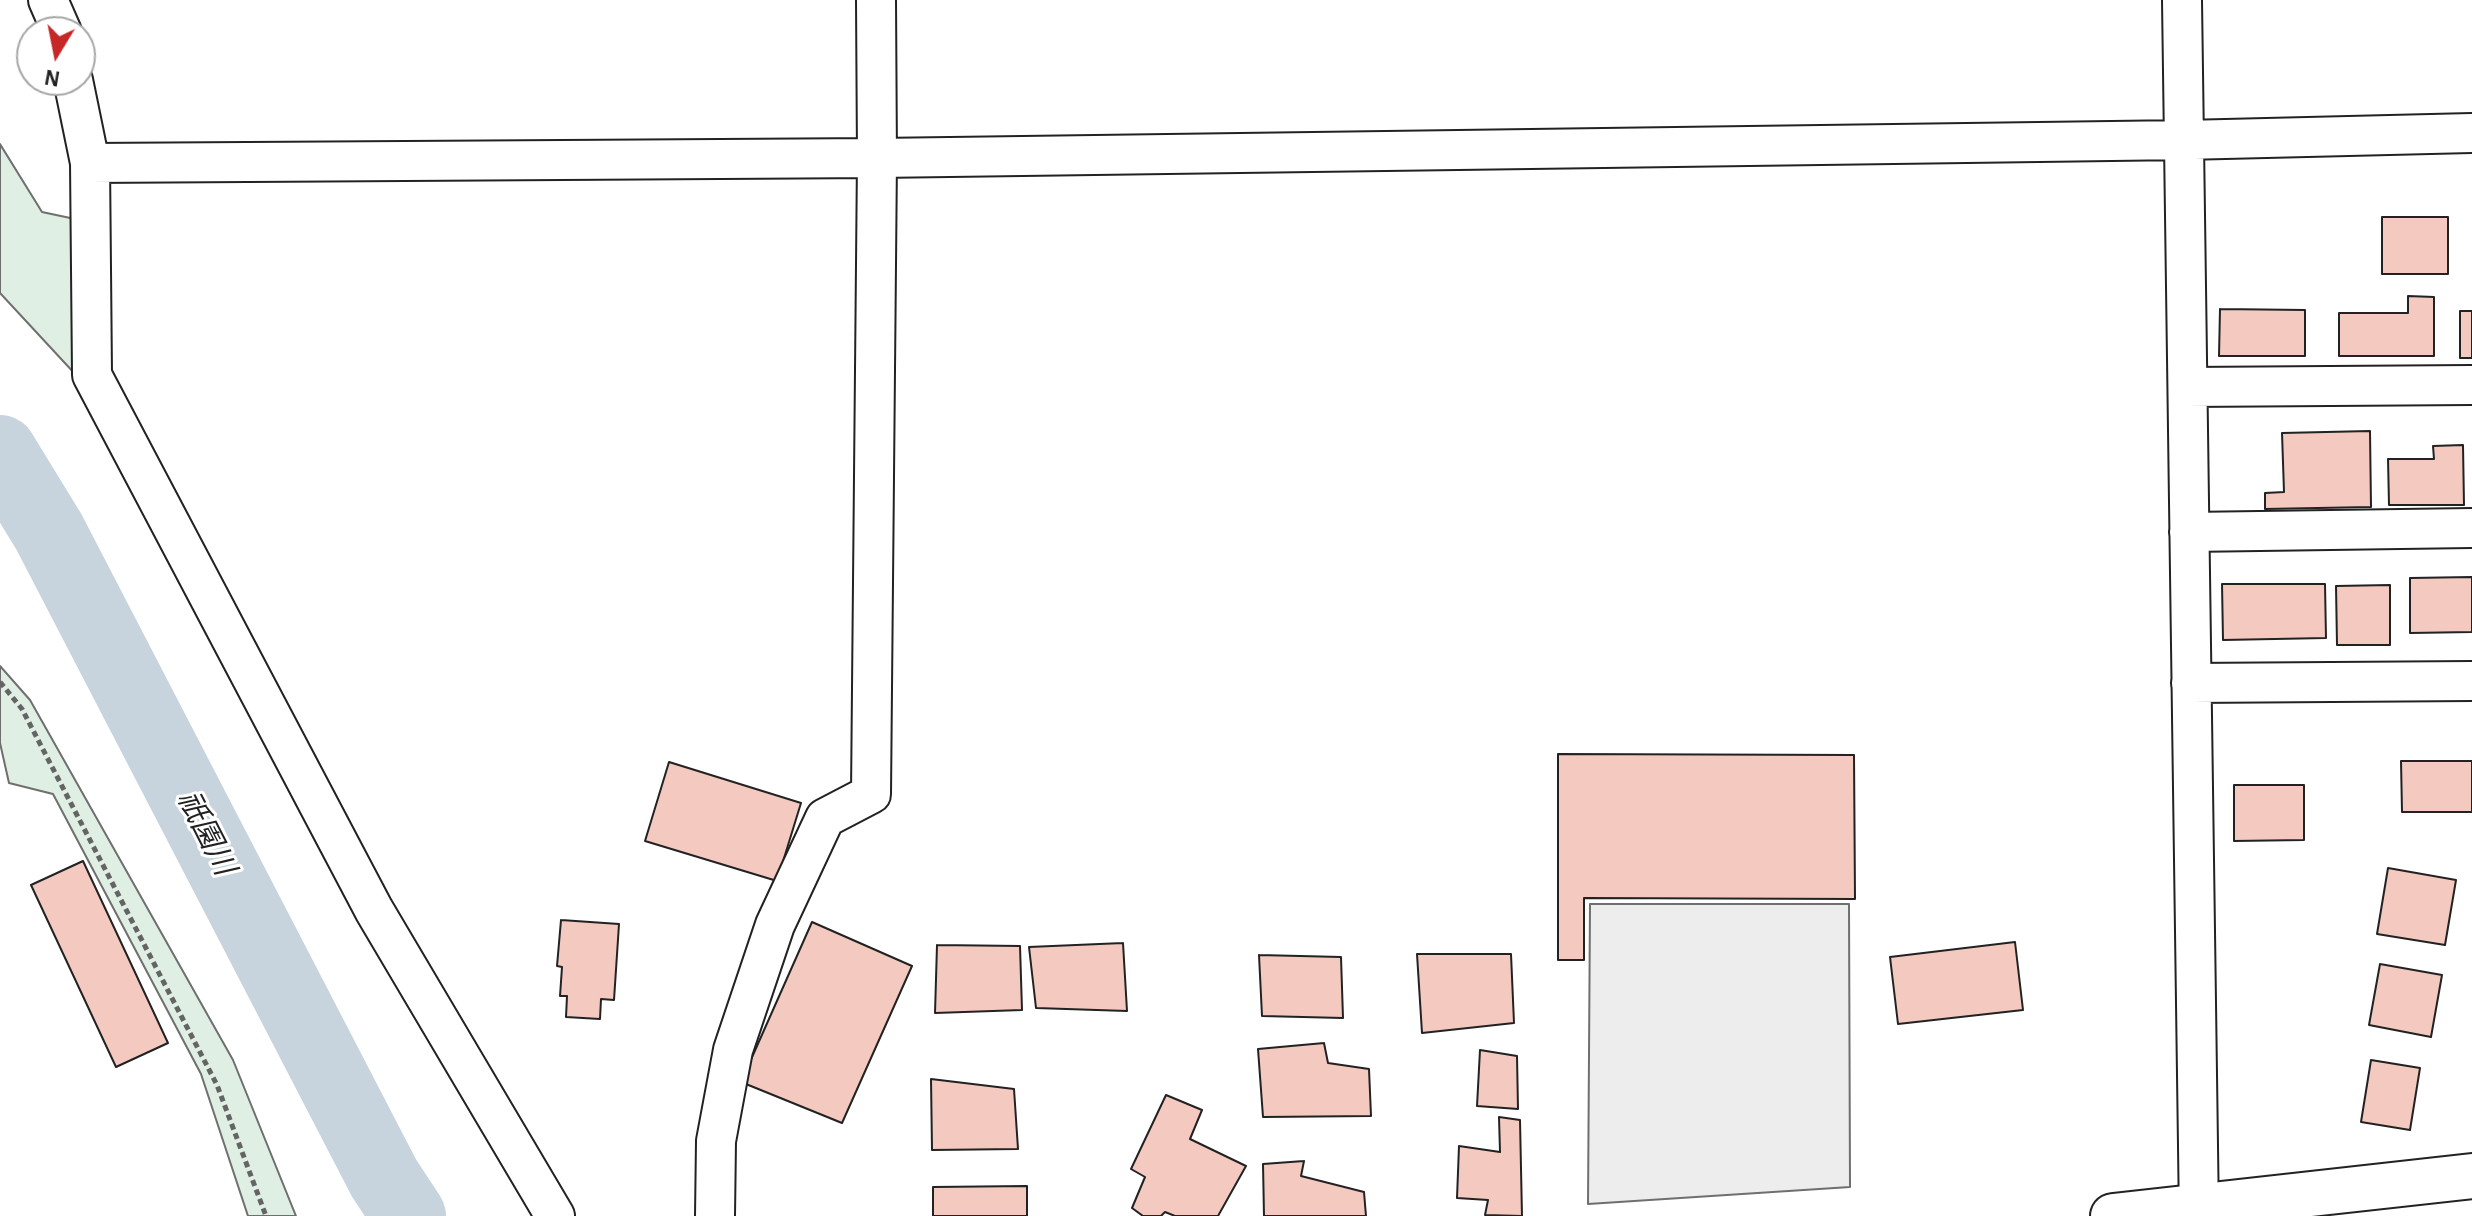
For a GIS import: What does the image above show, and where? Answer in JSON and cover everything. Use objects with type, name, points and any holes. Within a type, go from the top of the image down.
[{"type":"main road","points":[[2113,1216],[2199,1212],[2472,1176]]},
{"type":"street","points":[[715,1216],[716,1141],[733,1050],[775,925],[825,818],[871,794],[876,0]]},
{"type":"street","points":[[2182,0],[2199,1212]]},
{"type":"street","points":[[76,96],[90,163],[92,375],[374,910],[555,1216]]},
{"type":"street","points":[[90,163],[877,158],[2184,140],[2472,133]]},
{"type":"street","points":[[2188,387],[2472,385]]},
{"type":"street","points":[[2189,532],[2472,528]]},
{"type":"street","points":[[2191,683],[2472,681]]},
{"type":"path","points":[[0,682],[22,709],[217,1085],[266,1216]]},
{"type":"green space","points":[[0,144],[42,212],[75,219],[76,375],[0,293]]},
{"type":"green space","points":[[0,666],[30,700],[233,1060],[296,1216],[248,1216],[201,1074],[53,794],[9,783],[0,743]]},
{"type":"shaded area","points":[[1590,904],[1849,904],[1850,1187],[1588,1204]]},
{"type":"building","points":[[2382,217],[2448,217],[2448,274],[2382,274]]},
{"type":"building","points":[[2408,296],[2434,297],[2434,356],[2339,356],[2339,313],[2408,313]]},
{"type":"building","points":[[2220,309],[2305,310],[2305,356],[2219,356]]},
{"type":"building","points":[[2460,311],[2472,311],[2472,358],[2460,358]]},
{"type":"building","points":[[2370,431],[2371,507],[2265,509],[2265,493],[2284,492],[2282,433]]},
{"type":"building","points":[[2463,445],[2464,505],[2389,505],[2388,459],[2434,459],[2433,446]]},
{"type":"building","points":[[2472,577],[2472,632],[2410,633],[2410,578]]},
{"type":"building","points":[[2222,584],[2325,584],[2326,638],[2223,640]]},
{"type":"building","points":[[2390,585],[2390,645],[2337,645],[2336,586]]},
{"type":"building","points":[[1558,754],[1854,755],[1855,899],[1584,898],[1584,960],[1558,960]]},
{"type":"building","points":[[2401,761],[2472,761],[2472,812],[2402,812]]},
{"type":"building","points":[[669,762],[801,803],[777,881],[645,841]]},
{"type":"building","points":[[2234,785],[2304,785],[2304,840],[2234,841]]},
{"type":"building","points":[[83,861],[168,1043],[116,1067],[31,885]]},
{"type":"building","points":[[2388,868],[2456,880],[2445,945],[2377,934]]},
{"type":"building","points":[[561,920],[619,924],[614,1000],[601,999],[600,1019],[566,1017],[567,996],[560,996],[562,967],[557,966]]},
{"type":"building","points":[[812,922],[912,966],[842,1123],[741,1082]]},
{"type":"building","points":[[2015,942],[2023,1010],[1898,1024],[1890,957]]},
{"type":"building","points":[[1123,943],[1127,1011],[1036,1008],[1029,947]]},
{"type":"building","points":[[937,945],[1020,946],[1022,1010],[935,1013]]},
{"type":"building","points":[[1417,954],[1511,954],[1514,1023],[1422,1033]]},
{"type":"building","points":[[1259,955],[1341,957],[1343,1018],[1262,1016]]},
{"type":"building","points":[[2380,964],[2442,975],[2431,1037],[2369,1025]]},
{"type":"building","points":[[1324,1043],[1328,1063],[1369,1069],[1371,1116],[1263,1117],[1258,1049]]},
{"type":"building","points":[[1480,1050],[1517,1056],[1518,1109],[1477,1106]]},
{"type":"building","points":[[2371,1060],[2420,1068],[2410,1130],[2361,1122]]},
{"type":"building","points":[[931,1079],[1014,1089],[1018,1149],[932,1150]]},
{"type":"building","points":[[1166,1095],[1202,1110],[1190,1139],[1246,1166],[1218,1216],[1175,1216],[1165,1212],[1161,1216],[1143,1216],[1132,1208],[1145,1177],[1131,1169]]},
{"type":"building","points":[[1499,1117],[1520,1120],[1522,1216],[1485,1215],[1488,1200],[1457,1198],[1459,1146],[1500,1152]]},
{"type":"building","points":[[1304,1161],[1301,1176],[1364,1192],[1366,1216],[1264,1216],[1263,1164]]},
{"type":"building","points":[[1027,1186],[1027,1216],[933,1216],[933,1187]]},
{"type":"waterway","name":"祇園川","points":[[0,452],[49,532],[384,1178],[409,1216]]}]
